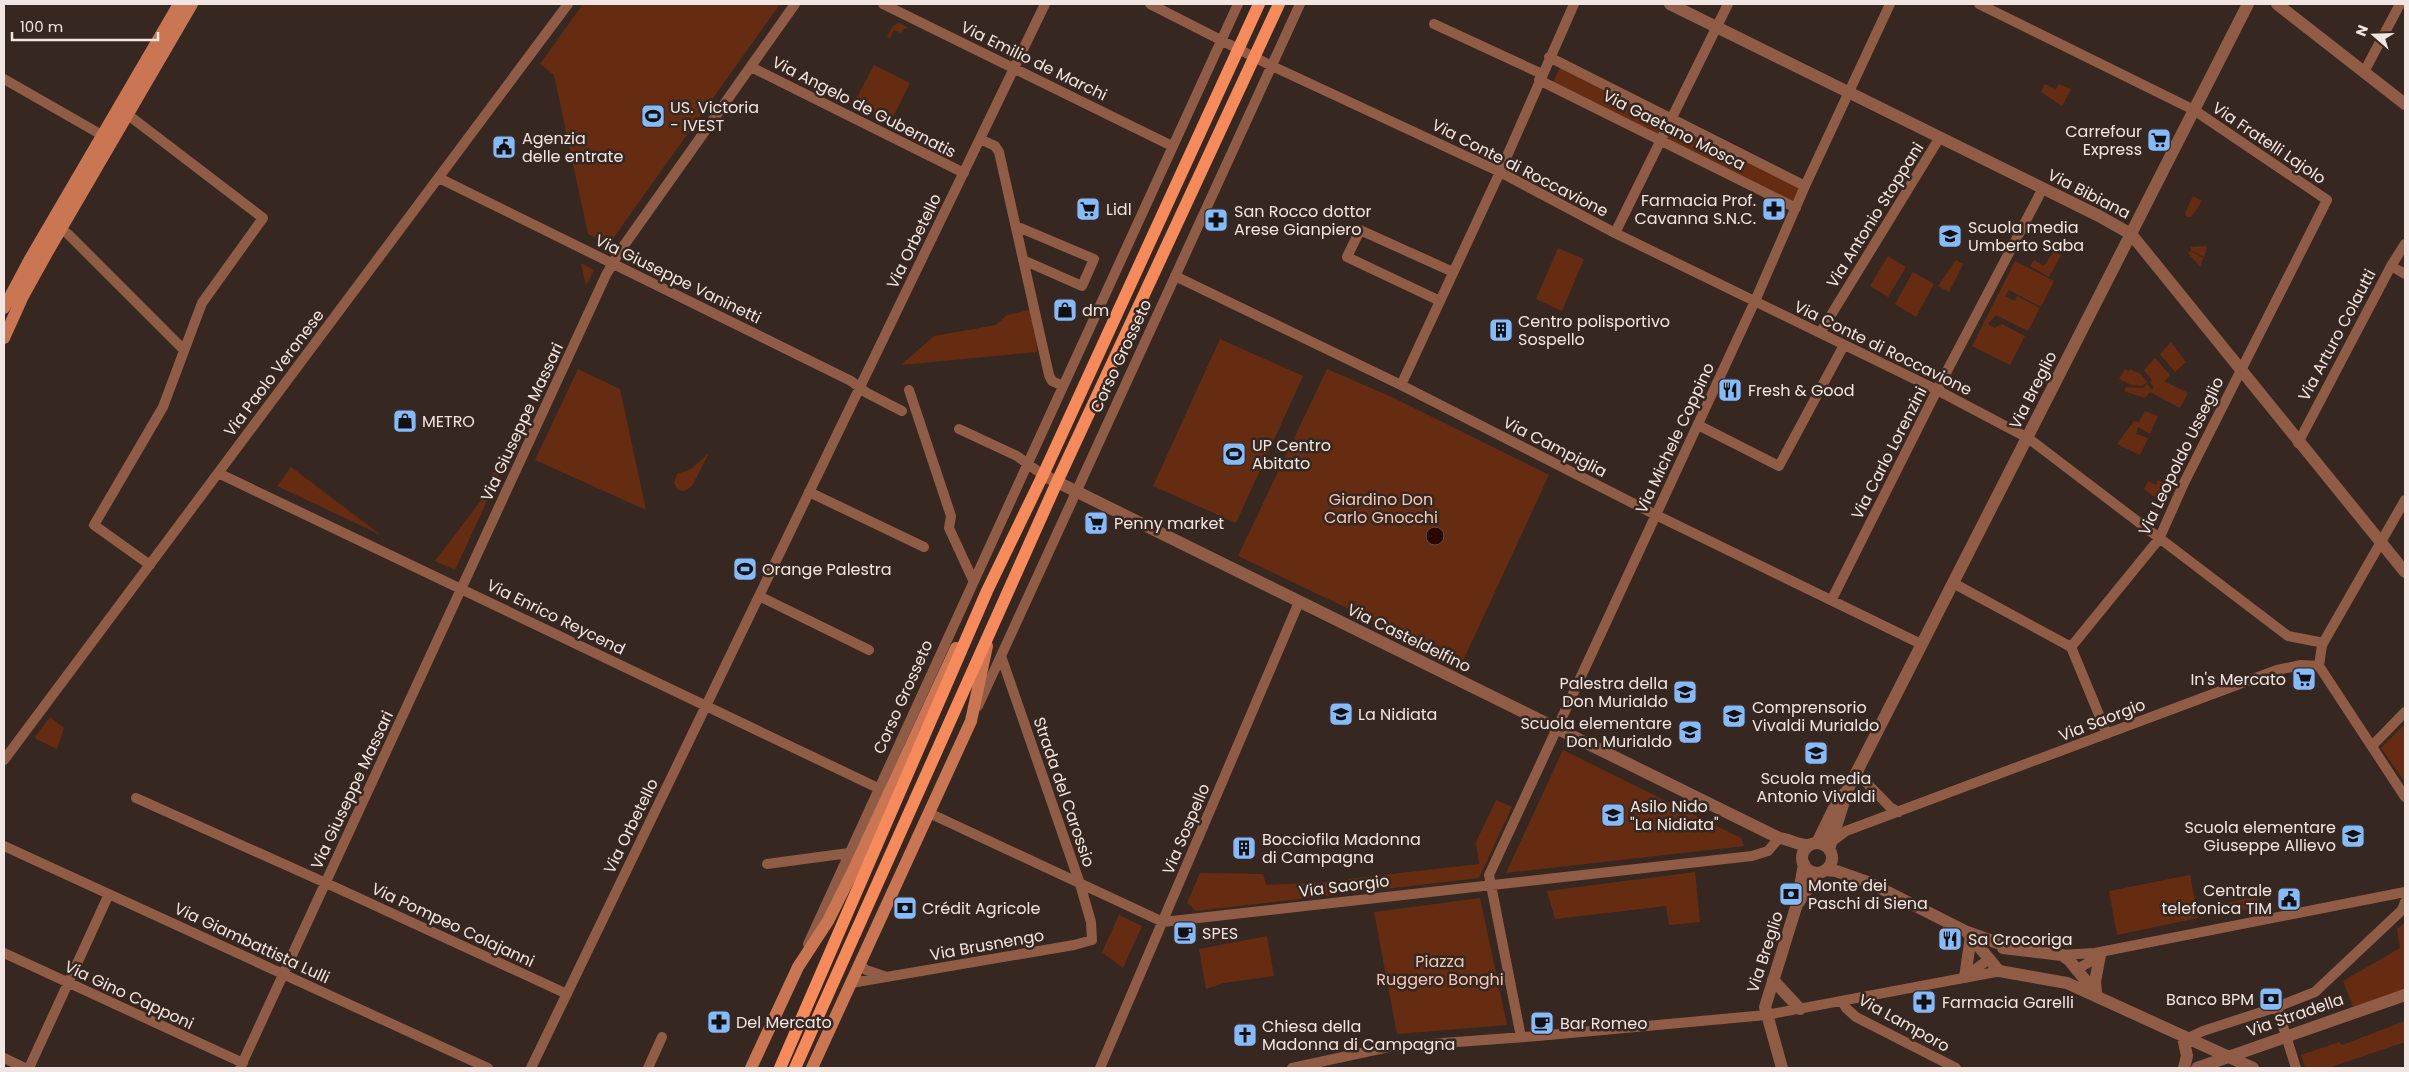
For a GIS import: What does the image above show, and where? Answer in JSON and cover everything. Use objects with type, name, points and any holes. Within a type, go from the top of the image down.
[{"type":"main road","points":[[4,308],[56,226],[107,138],[179,4]]},
{"type":"main road","points":[[123,110],[192,4]]},
{"type":"main road","name":"Corso Grosseto","points":[[780,1068],[985,596],[1043,475],[1259,4]]},
{"type":"main road","name":"Corso Grosseto","points":[[795,1068],[1057,482],[1279,4]]},
{"type":"main road","points":[[4,338],[56,226]]},
{"type":"main road","name":"Corso Grosseto","points":[[751,1068],[798,967],[840,897],[966,627],[985,596]]},
{"type":"main road","name":"Corso Grosseto","points":[[812,1068],[971,721],[994,622]]},
{"type":"street","name":"Via Paolo Veronese","points":[[4,760],[568,4]]},
{"type":"street","name":"Via Giuseppe Massari","points":[[242,1066],[612,263],[796,4]]},
{"type":"street","name":"Via Emilio de Marchi","points":[[883,4],[1172,146]]},
{"type":"street","name":"Via Orbetello","points":[[531,1068],[1045,4]]},
{"type":"street","name":"Via Conte di Roccavione","points":[[1150,4],[1272,66],[1500,172],[1615,233],[1937,390],[2028,438],[2288,636],[2300,640],[2316,640],[2322,645]]},
{"type":"street","name":"Corso Grosseto","points":[[798,967],[973,580],[1238,4]]},
{"type":"street","name":"Corso Grosseto","points":[[971,721],[1300,4]]},
{"type":"street","points":[[1401,385],[1500,172],[1540,77],[1574,4]]},
{"type":"street","name":"Via Bibiana","points":[[1670,4],[2118,225],[2131,234],[2298,443],[2405,572]]},
{"type":"street","points":[[1615,233],[1728,4]]},
{"type":"street","name":"Via Michele Coppino","points":[[1490,884],[1489,876],[1890,4]]},
{"type":"street","name":"Via Fratelli Lajolo","points":[[1979,4],[2194,110],[2327,200]]},
{"type":"street","name":"Via Breglio","points":[[1830,849],[1845,804],[1847,791],[1856,772],[2248,4]]},
{"type":"street","points":[[2277,4],[2405,104]]},
{"type":"street","points":[[2364,72],[2400,4]]},
{"type":"street","points":[[1434,24],[1540,77]]},
{"type":"street","name":"Via Gaetano Mosca","points":[[1549,58],[1805,186]]},
{"type":"street","name":"Via Angelo de Gubernatis","points":[[751,67],[964,173]]},
{"type":"street","name":"Via Gaetano Mosca","points":[[1540,77],[1796,208]]},
{"type":"street","points":[[4,79],[107,138]]},
{"type":"street","points":[[123,110],[263,218],[208,292],[183,350],[163,406],[94,525],[150,565]]},
{"type":"street","name":"Via Antonio Stoppani","points":[[1820,333],[1940,137]]},
{"type":"street","points":[[980,138],[997,148],[999,152],[1049,378],[1063,386]]},
{"type":"street","name":"Via Giuseppe Vaninetti","points":[[439,178],[843,376],[902,411]]},
{"type":"street","name":"Via Carlo Lorenzini","points":[[1832,599],[1937,390],[2043,188]]},
{"type":"street","name":"Via Leopoldo Usseglio","points":[[2071,647],[2159,539],[2184,483],[2240,369],[2327,200]]},
{"type":"street","points":[[56,226],[183,350]]},
{"type":"street","points":[[1016,226],[1094,259],[1082,286],[1023,260]]},
{"type":"street","points":[[1440,301],[1346,257],[1360,230],[1453,272]]},
{"type":"street","name":"Via Arturo Colautti","points":[[2298,443],[2390,266],[2405,244]]},
{"type":"street","points":[[2390,266],[2405,274]]},
{"type":"street","name":"Via Campiglia","points":[[1175,276],[1401,385],[1656,515],[1832,599],[1921,644]]},
{"type":"street","points":[[1698,425],[1779,466],[1844,344]]},
{"type":"street","points":[[909,390],[951,516],[949,528],[973,580]]},
{"type":"street","points":[[960,429],[1028,463]]},
{"type":"street","name":"Via Casteldelfino","points":[[1028,463],[1043,475],[1076,492],[1779,838],[1788,839],[1804,846],[1813,844]]},
{"type":"street","name":"Via Enrico Reycend","points":[[218,473],[880,789]]},
{"type":"street","points":[[809,492],[924,547]]},
{"type":"street","points":[[2405,500],[2322,645],[2319,666],[2373,745],[2405,797]]},
{"type":"street","points":[[1953,582],[2071,647],[2107,734]]},
{"type":"street","points":[[759,596],[869,650]]},
{"type":"street","name":"Via Sospello","points":[[1100,1068],[1299,602]]},
{"type":"street","name":"Strada del Carossio","points":[[1001,656],[1080,884],[1091,922],[1092,940]]},
{"type":"street","name":"Via Saorgio","points":[[1830,849],[1840,834],[2277,670],[2301,665],[2319,666]]},
{"type":"street","points":[[2373,745],[2405,712]]},
{"type":"street","points":[[1856,772],[1890,807],[1899,812]]},
{"type":"street","name":"Via Breglio","points":[[1813,844],[1838,800],[1847,791]]},
{"type":"street","name":"Via Giuseppe Massari","points":[[136,798],[326,883]]},
{"type":"street","points":[[929,813],[1163,922]]},
{"type":"street","name":"Via Casteldelfino","points":[[1779,838],[1784,846],[1803,860]]},
{"type":"street","name":"Via Saorgio","points":[[1163,922],[1752,856],[1768,851],[1779,838]]},
{"type":"street","points":[[1870,883],[1860,874],[1837,862],[1830,849],[1813,844],[1804,850],[1803,860],[1810,871],[1836,871],[1870,883],[1969,934],[2009,947],[2060,954],[2087,954],[2405,892]]},
{"type":"street","name":"Via Giambattista Lulli","points":[[4,846],[488,1068]]},
{"type":"street","points":[[1822,871],[1831,863],[1830,849]]},
{"type":"street","points":[[767,864],[850,853]]},
{"type":"street","name":"Via Breglio","points":[[1782,1068],[1765,1007],[1798,904],[1803,860]]},
{"type":"street","name":"Via Breglio","points":[[1798,904],[1822,871]]},
{"type":"street","name":"Via Pompeo Colajanni","points":[[326,883],[567,994]]},
{"type":"street","points":[[1490,884],[1521,1037]]},
{"type":"street","points":[[4,1058],[27,1068],[109,894]]},
{"type":"street","points":[[2185,1038],[2315,992],[2402,910],[2405,902]]},
{"type":"street","points":[[1969,934],[1997,964],[2058,980],[2100,996],[2185,1038],[2253,1068]]},
{"type":"street","points":[[1962,979],[1969,934]]},
{"type":"street","name":"Via Brusnengo","points":[[850,983],[1074,945],[1092,940]]},
{"type":"street","points":[[1292,1068],[1389,1046],[1521,1037],[1766,1015],[1962,979],[1997,964],[2009,947]]},
{"type":"street","points":[[2058,980],[2066,979],[2073,969],[2114,949]]},
{"type":"street","name":"Via Gino Capponi","points":[[4,953],[242,1066]]},
{"type":"street","points":[[2060,954],[2100,996]]},
{"type":"street","points":[[2100,955],[2095,982],[2100,996]]},
{"type":"street","name":"Via Brusnengo","points":[[859,964],[866,970],[888,977]]},
{"type":"street","points":[[1962,979],[1997,964]]},
{"type":"street","points":[[1773,980],[1800,1009]]},
{"type":"street","name":"Via Stradella","points":[[2197,1068],[2405,994]]},
{"type":"street","name":"Via Lamporo","points":[[1842,1001],[1846,1008],[1856,1017],[1956,1068]]},
{"type":"street","points":[[2277,1007],[2296,1068]]},
{"type":"street","points":[[648,1068],[662,1037]]},
{"type":"street","points":[[2184,1068],[2187,1056],[2185,1038]]},
{"type":"green space","name":"US. Victoria - IVEST","points":[[583,4],[780,4],[609,244],[588,234],[554,75],[540,64]]},
{"type":"green space","points":[[899,23],[909,28],[904,29],[901,33],[894,30],[890,38],[887,37],[893,26]]},
{"type":"green space","points":[[1562,64],[1805,186],[1796,208],[1551,86]]},
{"type":"green space","points":[[874,65],[910,83],[891,121],[854,103]]},
{"type":"green space","points":[[2045,84],[2056,89],[2059,84],[2071,89],[2062,106],[2041,92]]},
{"type":"green space","points":[[2193,196],[2202,201],[2191,217],[2187,217],[2185,213]]},
{"type":"green space","points":[[2191,247],[2207,247],[2204,257],[2191,250]]},
{"type":"green space","points":[[1558,248],[1584,259],[1562,311],[1536,299]]},
{"type":"green space","points":[[2054,251],[2061,255],[2049,277],[2030,266],[2034,260],[2044,266]]},
{"type":"green space","points":[[2191,251],[2203,258],[2200,267],[2188,253]]},
{"type":"green space","points":[[1888,256],[1906,267],[1888,297],[1870,286]]},
{"type":"green space","points":[[1956,260],[1963,264],[1949,292],[1938,286]]},
{"type":"green space","points":[[2015,261],[2054,281],[2041,307],[2009,290],[2005,296],[2015,301],[2017,296],[2040,308],[2028,331],[1996,315],[1988,324],[1994,328],[2002,324],[2025,336],[2010,365],[1972,346]]},
{"type":"green space","points":[[581,263],[594,270],[586,286]]},
{"type":"green space","points":[[1913,272],[1934,284],[1916,317],[1895,304]]},
{"type":"green space","points":[[1034,309],[1037,352],[901,365],[934,336],[996,325],[1007,315]]},
{"type":"green space","points":[[1220,339],[1303,376],[1236,523],[1153,486]]},
{"type":"green space","points":[[2171,342],[2186,362],[2175,372],[2160,354]]},
{"type":"green space","points":[[2155,358],[2170,375],[2164,381],[2188,393],[2180,408],[2150,392],[2145,398],[2124,391],[2126,387],[2143,388],[2147,384],[2152,390],[2154,388],[2150,382],[2152,380],[2144,370]]},
{"type":"green space","points":[[578,369],[620,389],[646,510],[535,460]]},
{"type":"green space","name":"Giardino Don Carlo Gnocchi","points":[[1327,369],[1394,398],[1549,475],[1462,663],[1238,556]]},
{"type":"green space","points":[[2125,369],[2141,374],[2147,382],[2142,386],[2132,385],[2119,379]]},
{"type":"green space","points":[[2145,411],[2158,416],[2150,434],[2138,427],[2136,434],[2148,438],[2140,455],[2117,444],[2134,421],[2139,422]]},
{"type":"green space","points":[[511,449],[455,570],[435,561],[496,481],[490,477]]},
{"type":"green space","points":[[709,453],[692,486],[684,491],[678,490],[674,483],[677,474],[691,469]]},
{"type":"green space","points":[[291,467],[381,535],[277,486]]},
{"type":"green space","points":[[2158,480],[2170,487],[2153,520],[2150,517],[2161,502],[2144,489],[2148,481],[2156,485]]},
{"type":"green space","points":[[50,717],[64,728],[57,749],[35,737]]},
{"type":"green space","points":[[2405,724],[2405,782],[2381,748]]},
{"type":"green space","name":"Asilo Nido \"La Nidiata\"","points":[[1563,750],[1741,838],[1744,846],[1506,873]]},
{"type":"green space","points":[[1496,800],[1512,807],[1479,878],[1351,893],[1348,879],[1479,864],[1476,842]]},
{"type":"green space","points":[[1695,872],[1700,922],[1669,925],[1666,906],[1555,919],[1547,891]]},
{"type":"green space","points":[[1200,873],[1263,874],[1266,885],[1334,882],[1334,895],[1196,911],[1187,903]]},
{"type":"green space","points":[[2190,875],[2198,918],[2117,935],[2109,891]]},
{"type":"green space","points":[[2257,897],[2258,907],[2212,916],[2210,906]]},
{"type":"green space","name":"Piazza Ruggero Bonghi","points":[[1480,898],[1507,1025],[1397,1034],[1374,912]]},
{"type":"green space","points":[[1119,915],[1142,926],[1123,968],[1102,952]]},
{"type":"green space","points":[[2405,923],[2405,989],[2353,1007],[2343,981],[2400,948],[2397,929]]},
{"type":"green space","points":[[1267,936],[1274,976],[1224,983],[1206,989],[1199,949]]},
{"type":"green space","points":[[2405,1021],[2405,1042],[2328,1068],[2305,1068],[2301,1055],[2339,1042],[2342,1045]]},
{"type":"shaded area","points":[[1435,527],[1441,530],[1444,536],[1441,542],[1435,545],[1429,542],[1426,536],[1429,530]]},
{"type":"place","name":"US. Victoria - IVEST","points":[[653,116]]},
{"type":"place","name":"Carrefour Express","points":[[2159,140]]},
{"type":"place","name":"Agenzia delle entrate","points":[[504,147]]},
{"type":"place","name":"Lidl","points":[[1088,209]]},
{"type":"place","name":"Farmacia Prof. Cavanna S.N.C.","points":[[1774,209]]},
{"type":"place","name":"San Rocco dottor Arese Gianpiero","points":[[1216,220]]},
{"type":"place","name":"Scuola media Umberto Saba","points":[[1950,236]]},
{"type":"place","name":"dm","points":[[1065,310]]},
{"type":"place","name":"Centro polisportivo Sospello","points":[[1501,330]]},
{"type":"place","name":"Fresh & Good","points":[[1730,390]]},
{"type":"place","name":"METRO","points":[[405,421]]},
{"type":"place","name":"UP Centro Abitato","points":[[1234,454]]},
{"type":"place","name":"Penny market","points":[[1096,523]]},
{"type":"place","name":"Orange Palestra","points":[[745,569]]},
{"type":"place","name":"In's Mercato","points":[[2304,679]]},
{"type":"place","name":"Palestra della Don Murialdo","points":[[1685,692]]},
{"type":"place","name":"La Nidiata","points":[[1341,714]]},
{"type":"place","name":"Comprensorio Vivaldi Murialdo","points":[[1734,716]]},
{"type":"place","name":"Scuola elementare Don Murialdo","points":[[1690,732]]},
{"type":"place","name":"Scuola media Antonio Vivaldi","points":[[1816,753]]},
{"type":"place","name":"Asilo Nido \"La Nidiata\"","points":[[1613,815]]},
{"type":"place","name":"Scuola elementare Giuseppe Allievo","points":[[2353,836]]},
{"type":"place","name":"Bocciofila Madonna di Campagna","points":[[1244,848]]},
{"type":"place","name":"Monte dei Paschi di Siena","points":[[1791,894]]},
{"type":"place","name":"Centrale telefonica TIM","points":[[2289,899]]},
{"type":"place","name":"Crédit Agricole","points":[[905,908]]},
{"type":"place","name":"SPES","points":[[1185,933]]},
{"type":"place","name":"Sa Crocoriga","points":[[1950,939]]},
{"type":"place","name":"Banco BPM","points":[[2271,999]]},
{"type":"place","name":"Farmacia Garelli","points":[[1924,1002]]},
{"type":"place","name":"Del Mercato","points":[[719,1022]]},
{"type":"place","name":"Bar Romeo","points":[[1542,1023]]},
{"type":"place","name":"Chiesa della Madonna di Campagna","points":[[1245,1035]]}]
